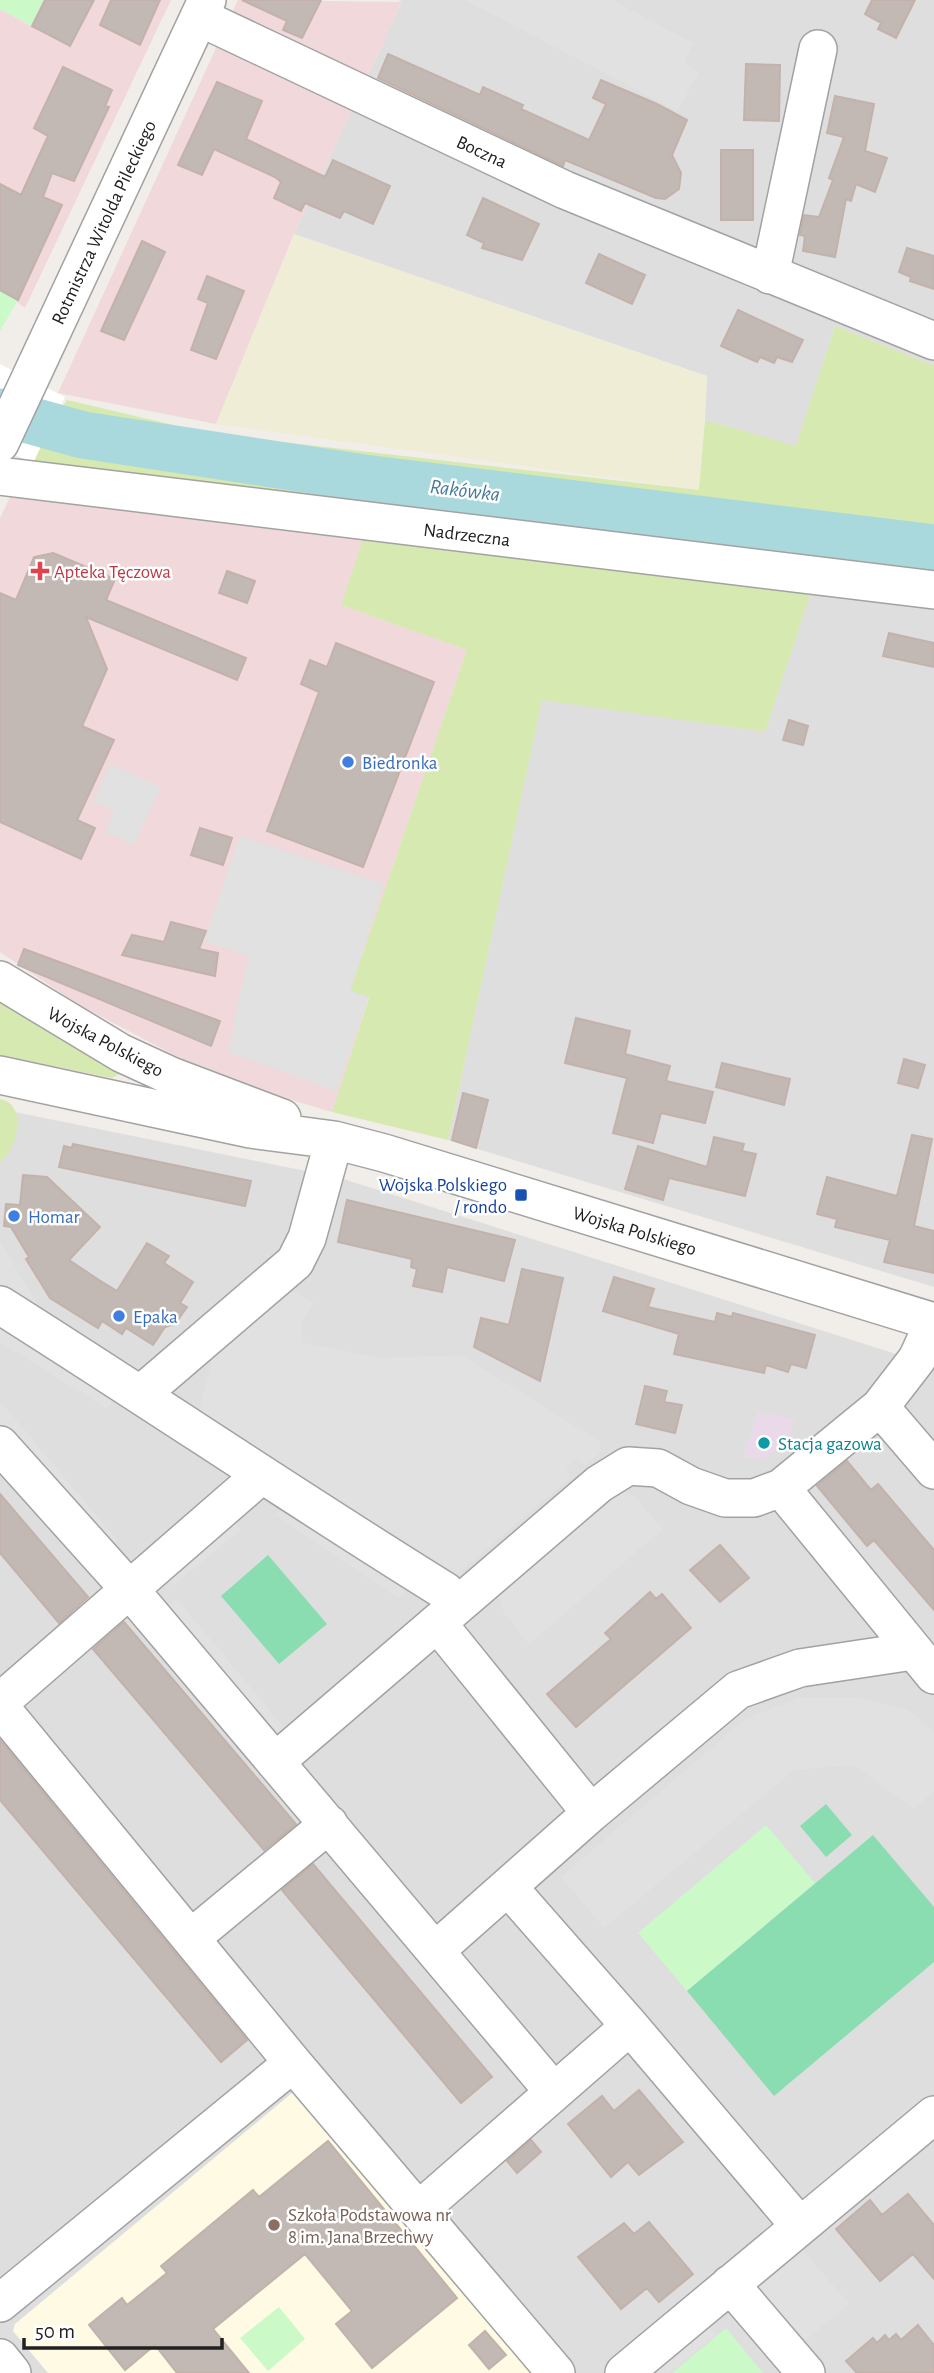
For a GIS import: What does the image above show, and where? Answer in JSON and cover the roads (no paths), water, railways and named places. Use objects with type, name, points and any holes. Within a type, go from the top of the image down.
[{"type":"street","name":"Boczna","points":[[203,8],[565,190],[934,341]]},
{"type":"street","name":"Rotmistrza Witolda Pileckiego","points":[[0,443],[203,8]]},
{"type":"street","points":[[770,275],[818,49]]},
{"type":"street","name":"Nadrzeczna","points":[[0,476],[934,590]]},
{"type":"street","name":"Wojska Polskiego","points":[[0,980],[121,1053],[171,1076],[334,1140],[934,1322]]},
{"type":"street","name":"Wojska Polskiego","points":[[0,1074],[250,1129],[334,1140]]},
{"type":"street","points":[[141,1394],[295,1262],[307,1238],[334,1140]]},
{"type":"street","points":[[0,1305],[141,1394],[260,1476],[445,1591],[447,1614],[592,1813]]},
{"type":"street","points":[[275,1762],[599,1484],[628,1466],[658,1468],[691,1486],[725,1498],[754,1498],[780,1489],[880,1407],[916,1359],[934,1322]]},
{"type":"street","points":[[880,1407],[934,1470]]},
{"type":"street","points":[[0,1445],[130,1590],[554,2092]]},
{"type":"street","points":[[260,1476],[0,1704],[293,2063],[556,2373]]},
{"type":"street","points":[[780,1489],[923,1663]]},
{"type":"street","points":[[435,1951],[738,1690],[800,1668],[923,1663]]},
{"type":"street","points":[[191,1938],[328,1824]]},
{"type":"street","points":[[508,1886],[799,2225]]},
{"type":"street","points":[[419,2210],[630,2026]]},
{"type":"street","points":[[0,2303],[293,2063]]},
{"type":"street","points":[[624,2373],[934,2115]]},
{"type":"street","points":[[730,2284],[806,2373]]},
{"type":"street","points":[[0,2358],[12,2373]]},
{"type":"waterway","name":"Rakówka","points":[[0,412],[83,435],[364,478],[934,548]]},
{"type":"place","name":"Apteka Tęczowa","points":[[40,571]]},
{"type":"place","name":"Biedronka","points":[[348,762]]},
{"type":"place","name":"Wojska Polskiego / rondo","points":[[521,1195]]},
{"type":"place","name":"Homar","points":[[14,1216]]},
{"type":"place","name":"Epaka","points":[[119,1316]]},
{"type":"place","name":"Stacja gazowa","points":[[764,1443]]},
{"type":"place","name":"Szkoła Podstawowa nr 8 im. Jana Brzechwy","points":[[274,2225]]}]
